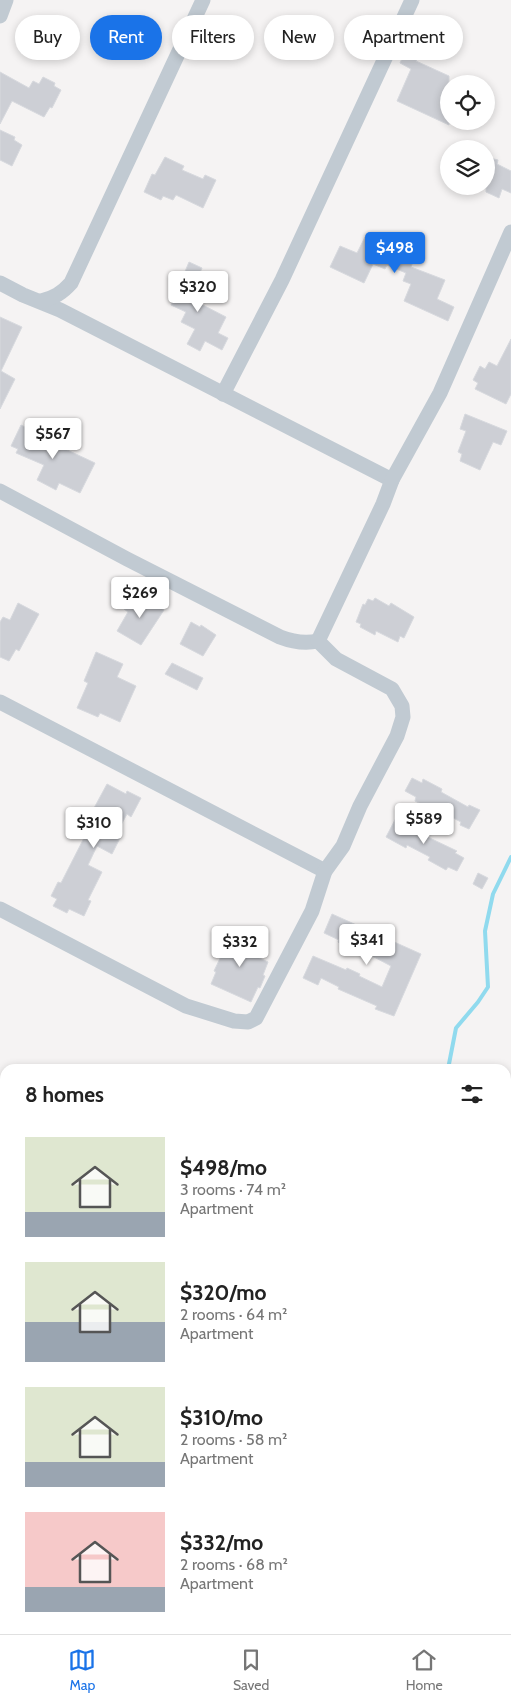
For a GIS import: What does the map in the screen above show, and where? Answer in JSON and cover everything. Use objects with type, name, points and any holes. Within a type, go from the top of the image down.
[{"type":"street","points":[[0,16],[6,0]]},
{"type":"street","points":[[42,301],[64,292],[71,283],[203,0]]},
{"type":"street","points":[[223,394],[282,280],[412,0]]},
{"type":"street","points":[[318,641],[383,504],[392,480],[440,393],[511,232]]},
{"type":"street","points":[[0,283],[23,295],[42,301],[392,480]]},
{"type":"street","points":[[0,491],[126,559],[280,637],[293,642],[308,643],[318,641]]},
{"type":"street","points":[[0,909],[186,1006],[216,1016],[248,1022],[256,1018],[312,911],[325,871],[343,846],[360,806],[397,736],[403,717],[402,706],[392,689],[336,660],[318,641]]},
{"type":"street","points":[[0,702],[325,871]]},
{"type":"building","points":[[401,60],[416,60],[447,75],[440,75],[440,121],[397,101],[411,69],[400,63]]},
{"type":"building","points":[[0,72],[29,88],[33,81],[39,84],[43,77],[55,83],[54,86],[61,90],[52,108],[50,107],[44,117],[12,101],[0,124]]},
{"type":"building","points":[[0,130],[15,137],[14,140],[22,145],[12,166],[0,160]]},
{"type":"building","points":[[165,157],[184,166],[182,170],[203,179],[205,175],[216,180],[203,208],[176,195],[173,200],[163,196],[161,200],[144,192],[152,174],[155,175]]},
{"type":"building","points":[[495,159],[498,160],[497,164],[511,171],[511,193],[502,189],[499,198],[492,195],[495,195]]},
{"type":"building","points":[[365,237],[402,254],[404,250],[415,256],[411,267],[445,280],[437,299],[454,307],[448,321],[404,301],[411,284],[403,281],[406,273],[387,265],[385,269],[373,264],[364,283],[330,267],[340,246],[357,253]]},
{"type":"building","points":[[189,262],[202,268],[190,295],[196,298],[195,301],[226,317],[218,333],[228,338],[222,350],[205,341],[200,351],[187,344],[195,329],[181,322],[186,312],[171,305]]},
{"type":"building","points":[[0,317],[22,327],[1,371],[15,379],[0,409]]},
{"type":"building","points":[[511,339],[511,394],[506,404],[475,389],[478,383],[473,380],[480,366],[485,369],[489,362],[497,366]]},
{"type":"building","points":[[465,414],[507,431],[501,445],[493,442],[480,470],[460,461],[462,454],[458,452],[466,431],[460,429]]},
{"type":"building","points":[[21,425],[31,430],[32,427],[52,433],[48,441],[95,463],[80,493],[59,483],[56,490],[37,480],[44,465],[16,453],[18,449],[11,446]]},
{"type":"building","points":[[132,596],[138,599],[141,596],[164,610],[141,645],[117,631],[128,612],[124,609]]},
{"type":"building","points":[[375,598],[389,606],[391,603],[414,617],[404,638],[400,636],[398,642],[376,631],[375,635],[360,627],[361,624],[356,622],[363,604],[365,605],[368,599],[373,601]]},
{"type":"building","points":[[18,603],[39,614],[19,651],[16,649],[9,661],[0,657],[0,622],[3,617],[10,620]]},
{"type":"building","points":[[191,622],[200,627],[201,625],[216,635],[203,656],[180,644]]},
{"type":"building","points":[[96,652],[123,664],[117,677],[136,686],[120,722],[100,713],[98,717],[77,708],[88,683],[84,681]]},
{"type":"building","points":[[172,663],[203,678],[197,690],[165,674]]},
{"type":"building","points":[[412,778],[422,783],[423,779],[442,789],[441,792],[468,807],[469,805],[480,810],[469,829],[460,825],[461,822],[436,809],[435,811],[415,801],[416,797],[405,791]]},
{"type":"building","points":[[107,784],[126,794],[127,791],[141,798],[131,817],[127,814],[115,836],[120,838],[112,854],[97,846],[88,865],[102,872],[88,900],[91,901],[84,916],[69,909],[67,913],[53,906],[57,899],[51,896],[58,882],[61,883],[85,836],[80,834]]},
{"type":"building","points":[[397,816],[417,828],[415,831],[457,851],[455,853],[464,858],[457,871],[448,867],[446,870],[428,860],[430,857],[407,845],[406,848],[386,837]]},
{"type":"building","points":[[478,873],[488,878],[482,889],[473,884]]},
{"type":"building","points":[[332,914],[421,954],[394,1016],[375,1009],[377,1006],[338,989],[339,987],[321,978],[318,985],[303,978],[313,956],[346,970],[347,968],[382,987],[391,966],[353,946],[351,949],[338,942],[339,940],[324,933]]},
{"type":"building","points":[[233,931],[251,937],[256,941],[251,954],[268,962],[260,988],[258,987],[251,1002],[211,984],[216,972],[214,971]]},
{"type":"waterway","points":[[449,1064],[456,1028],[488,987],[485,931],[493,894],[511,857]]}]
